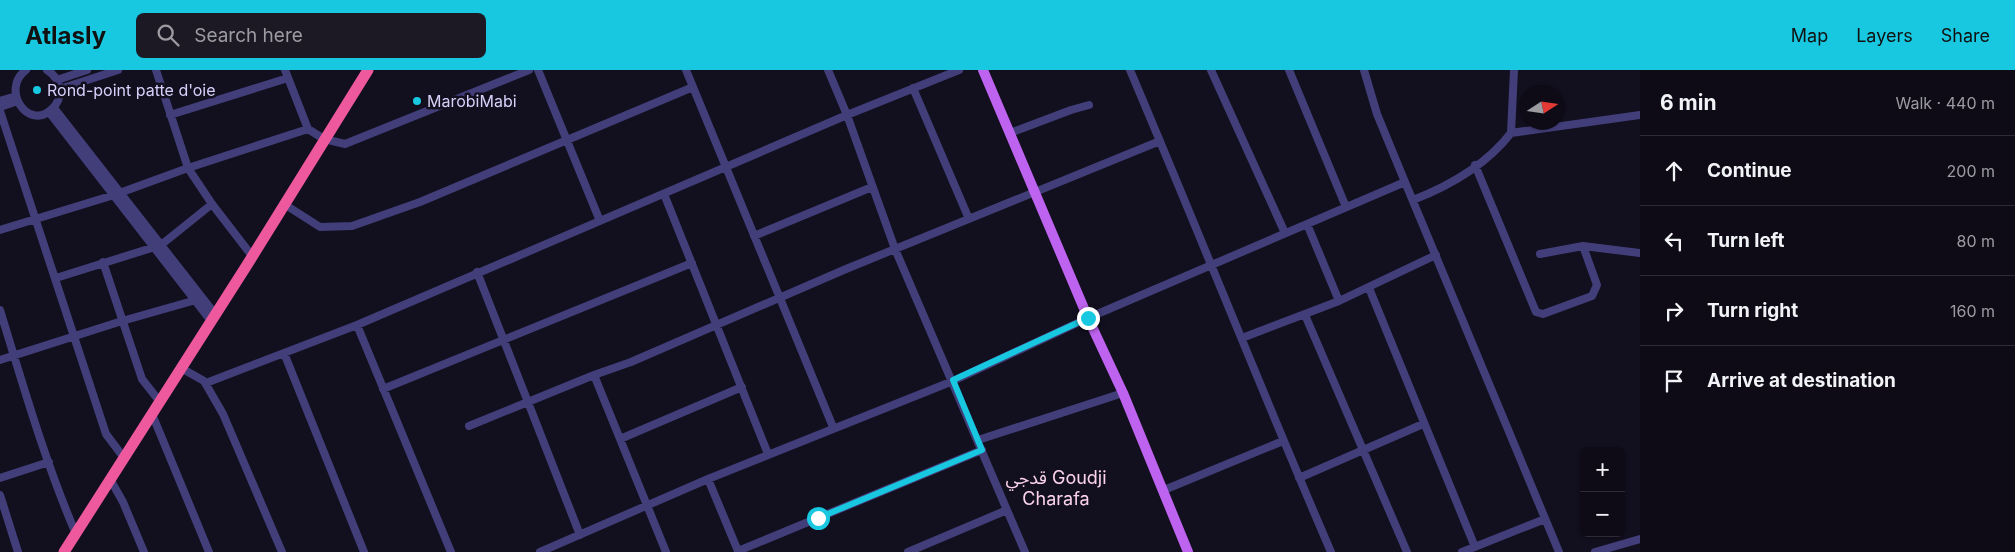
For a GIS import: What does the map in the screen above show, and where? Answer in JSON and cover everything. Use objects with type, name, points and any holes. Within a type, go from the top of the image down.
[{"type":"highway","points":[[64,552],[368,70]]},
{"type":"main road","points":[[983,70],[1036,191],[1088,318],[1123,393],[1188,552]]},
{"type":"street","points":[[26,70],[15,82],[14,100],[20,109],[34,115],[51,110],[59,99],[60,89],[57,80],[47,70]]},
{"type":"street","points":[[57,80],[87,70]]},
{"type":"street","points":[[60,89],[118,70]]},
{"type":"street","points":[[156,70],[188,168],[212,204],[252,256]]},
{"type":"street","points":[[170,115],[287,74],[308,129],[324,139],[346,144],[529,70]]},
{"type":"street","points":[[538,70],[600,221]]},
{"type":"street","points":[[686,70],[833,427]]},
{"type":"street","points":[[828,70],[847,115],[895,249],[953,380],[1025,552]]},
{"type":"street","points":[[206,384],[357,325],[847,115],[959,70]]},
{"type":"street","points":[[1130,70],[1283,441],[1331,552]]},
{"type":"street","points":[[1211,70],[1285,233]]},
{"type":"street","points":[[1289,70],[1346,207]]},
{"type":"street","points":[[1364,70],[1377,114],[1559,552]]},
{"type":"street","points":[[1413,200],[1443,187],[1475,166],[1498,148],[1511,133],[1514,70]]},
{"type":"street","points":[[284,204],[320,227],[352,226],[420,202],[693,87]]},
{"type":"street","points":[[913,88],[969,219]]},
{"type":"street","points":[[0,101],[14,100]]},
{"type":"street","points":[[14,100],[0,109],[106,434],[124,458]]},
{"type":"street","points":[[1010,133],[1089,105]]},
{"type":"street","points":[[51,110],[213,317]]},
{"type":"street","points":[[1511,133],[1640,115]]},
{"type":"street","points":[[0,230],[117,194],[188,168],[308,129]]},
{"type":"street","points":[[469,426],[594,375],[632,362],[895,249],[1160,141]]},
{"type":"street","points":[[1475,166],[1536,312],[1543,314],[1592,296],[1597,285],[1583,246]]},
{"type":"street","points":[[540,552],[768,454],[953,380],[1088,318],[1405,182]]},
{"type":"street","points":[[754,236],[872,187]]},
{"type":"street","points":[[664,194],[718,324],[768,454]]},
{"type":"street","points":[[56,278],[158,246],[212,204]]},
{"type":"street","points":[[1307,224],[1339,301]]},
{"type":"street","points":[[1540,254],[1583,246],[1640,253]]},
{"type":"street","points":[[1242,338],[1339,301],[1436,254]]},
{"type":"street","points":[[103,262],[142,379],[160,402]]},
{"type":"street","points":[[383,389],[692,263]]},
{"type":"street","points":[[477,272],[580,534]]},
{"type":"street","points":[[1369,288],[1423,424],[1475,547]]},
{"type":"street","points":[[0,360],[198,298]]},
{"type":"street","points":[[0,310],[49,462],[76,534]]},
{"type":"street","points":[[1305,315],[1407,552]]},
{"type":"street","points":[[357,325],[451,552]]},
{"type":"street","points":[[284,353],[364,552]]},
{"type":"street","points":[[181,368],[206,384],[223,414],[282,552]]},
{"type":"street","points":[[594,375],[666,552]]},
{"type":"street","points":[[620,439],[742,387]]},
{"type":"street","points":[[978,440],[1123,393]]},
{"type":"street","points":[[152,414],[209,552]]},
{"type":"street","points":[[1300,478],[1423,424]]},
{"type":"street","points":[[1164,490],[1283,441]]},
{"type":"street","points":[[708,479],[738,552],[982,450]]},
{"type":"street","points":[[0,478],[49,462]]},
{"type":"street","points":[[110,479],[123,502],[144,552]]},
{"type":"street","points":[[0,495],[18,552]]},
{"type":"street","points":[[908,552],[1007,510]]},
{"type":"street","points":[[1462,552],[1545,519]]},
{"type":"street","points":[[1595,552],[1640,539]]},
{"type":"place","name":"Rond-point patte d'oie","points":[[37,90]]},
{"type":"place","name":"MarobiMabi","points":[[417,101]]},
{"type":"district","name":"قدجي Goudji Charafa","points":[[1056,488]]},
{"type":"route","points":[[818,518],[982,450],[953,380],[1088,318]]}]
